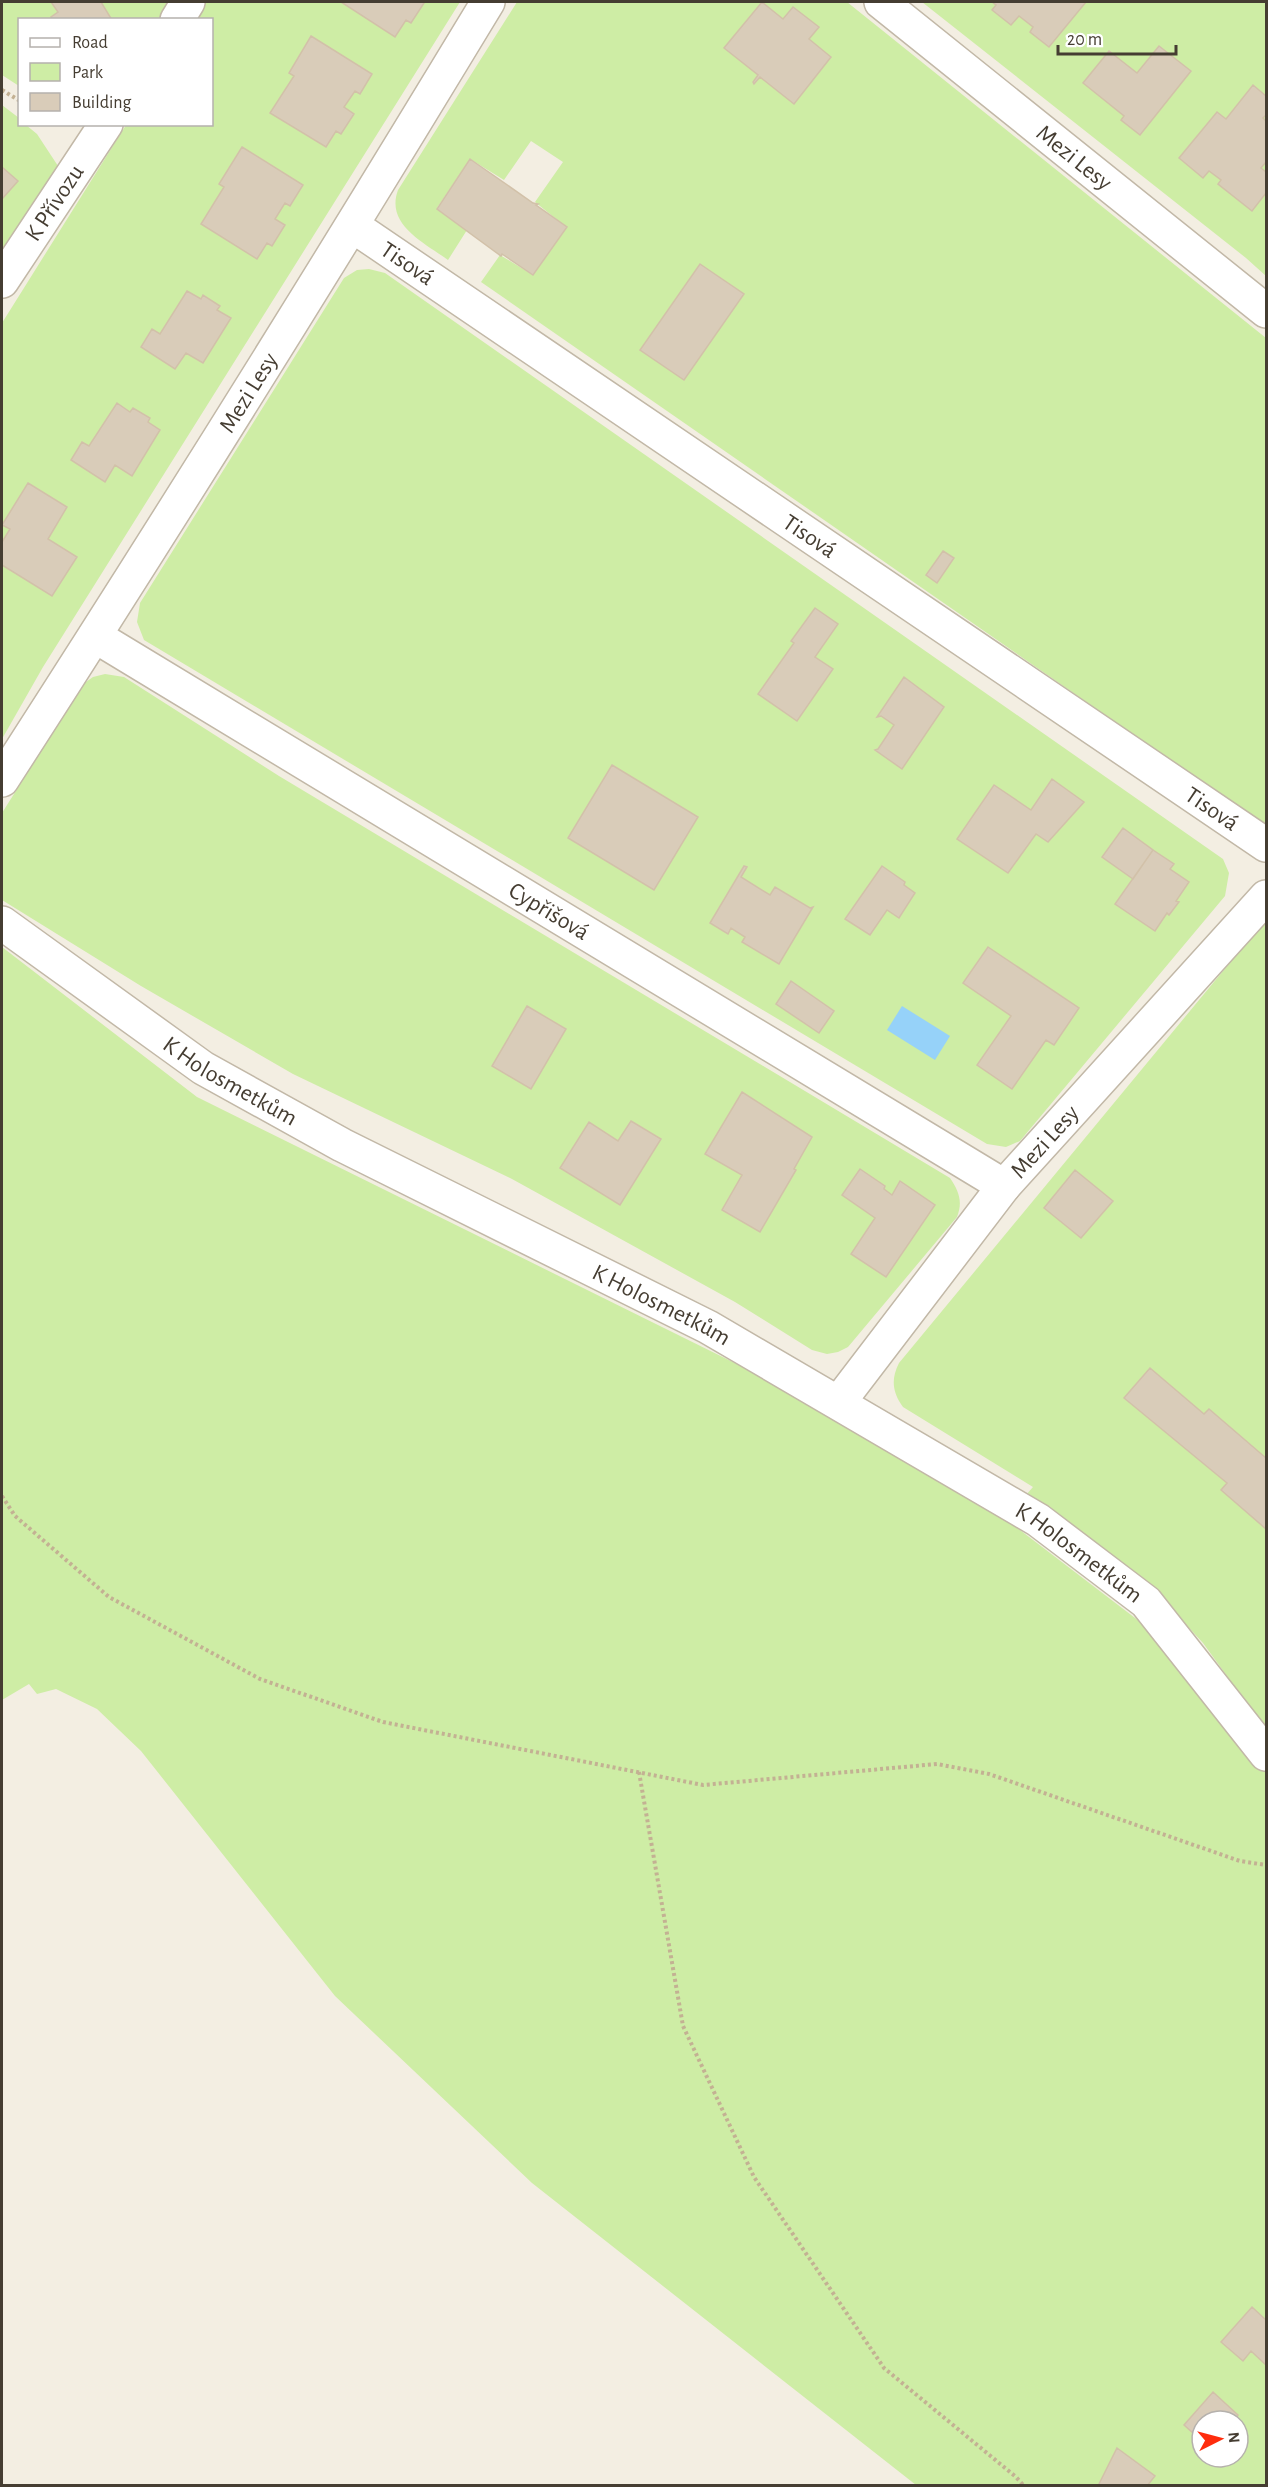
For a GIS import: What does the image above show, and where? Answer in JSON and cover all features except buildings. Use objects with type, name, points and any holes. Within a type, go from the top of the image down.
[{"type":"street","points":[[178,18],[188,2]]},
{"type":"street","name":"Mezi Lesy","points":[[2,780],[353,225],[488,2]]},
{"type":"street","name":"Mezi Lesy","points":[[881,2],[1266,311]]},
{"type":"street","name":"K Přívozu","points":[[2,281],[105,126]]},
{"type":"street","name":"Tisová","points":[[353,225],[1266,845]]},
{"type":"street","name":"Cypřišová","points":[[95,636],[1004,1186]]},
{"type":"street","name":"Mezi Lesy","points":[[839,1402],[1004,1186],[1266,897]]},
{"type":"street","name":"K Holosmetkům","points":[[2,923],[203,1068],[342,1145],[708,1327],[1038,1520],[1146,1602],[1266,1755]]},
{"type":"path","points":[[2,90],[18,100]]},
{"type":"path","points":[[2,1496],[15,1516],[109,1597],[260,1679],[383,1722],[703,1785],[938,1764],[989,1774],[1240,1861],[1266,1865]]},
{"type":"path","points":[[639,1772],[683,2026],[754,2177],[884,2368],[1024,2486]]},
{"type":"green space","points":[[2,2],[170,2],[160,18],[18,18],[18,85],[2,75]]},
{"type":"green space","points":[[203,2],[460,2],[43,667],[2,739],[2,323],[125,126],[213,126],[213,18],[193,18]]},
{"type":"green space","points":[[517,2],[847,2],[1266,338],[1266,823],[1258,821],[481,282],[500,255],[533,275],[566,227],[535,202],[563,162],[531,141],[504,180],[470,159],[437,208],[467,230],[448,260],[410,232],[397,213],[395,202],[398,190]]},
{"type":"green space","points":[[922,2],[1266,2],[1266,276],[1246,258]]},
{"type":"green space","points":[[2,105],[18,117],[18,126],[27,126],[37,134],[60,169],[2,254]]},
{"type":"green space","points":[[369,269],[385,273],[1223,859],[1229,873],[1225,896],[1020,1141],[1006,1147],[987,1144],[144,640],[137,622],[140,603],[344,278],[357,270]]},
{"type":"green space","points":[[105,674],[124,677],[279,776],[950,1178],[959,1197],[960,1206],[957,1217],[848,1347],[827,1354],[812,1350],[735,1302],[512,1179],[293,1074],[141,986],[2,900],[2,813],[83,684],[93,677]]},
{"type":"green space","points":[[1266,919],[1266,1730],[1203,1643],[1142,1577],[1025,1496],[1033,1487],[903,1407],[895,1391],[894,1380],[899,1363]]},
{"type":"green space","points":[[2,947],[197,1097],[755,1373],[990,1507],[1139,1621],[1266,1772],[1266,2485],[916,2485],[532,2183],[335,1996],[141,1751],[97,1709],[56,1689],[37,1694],[29,1684],[2,1700]]},
{"type":"water","points":[[902,1006],[950,1036],[935,1060],[887,1030]]}]
